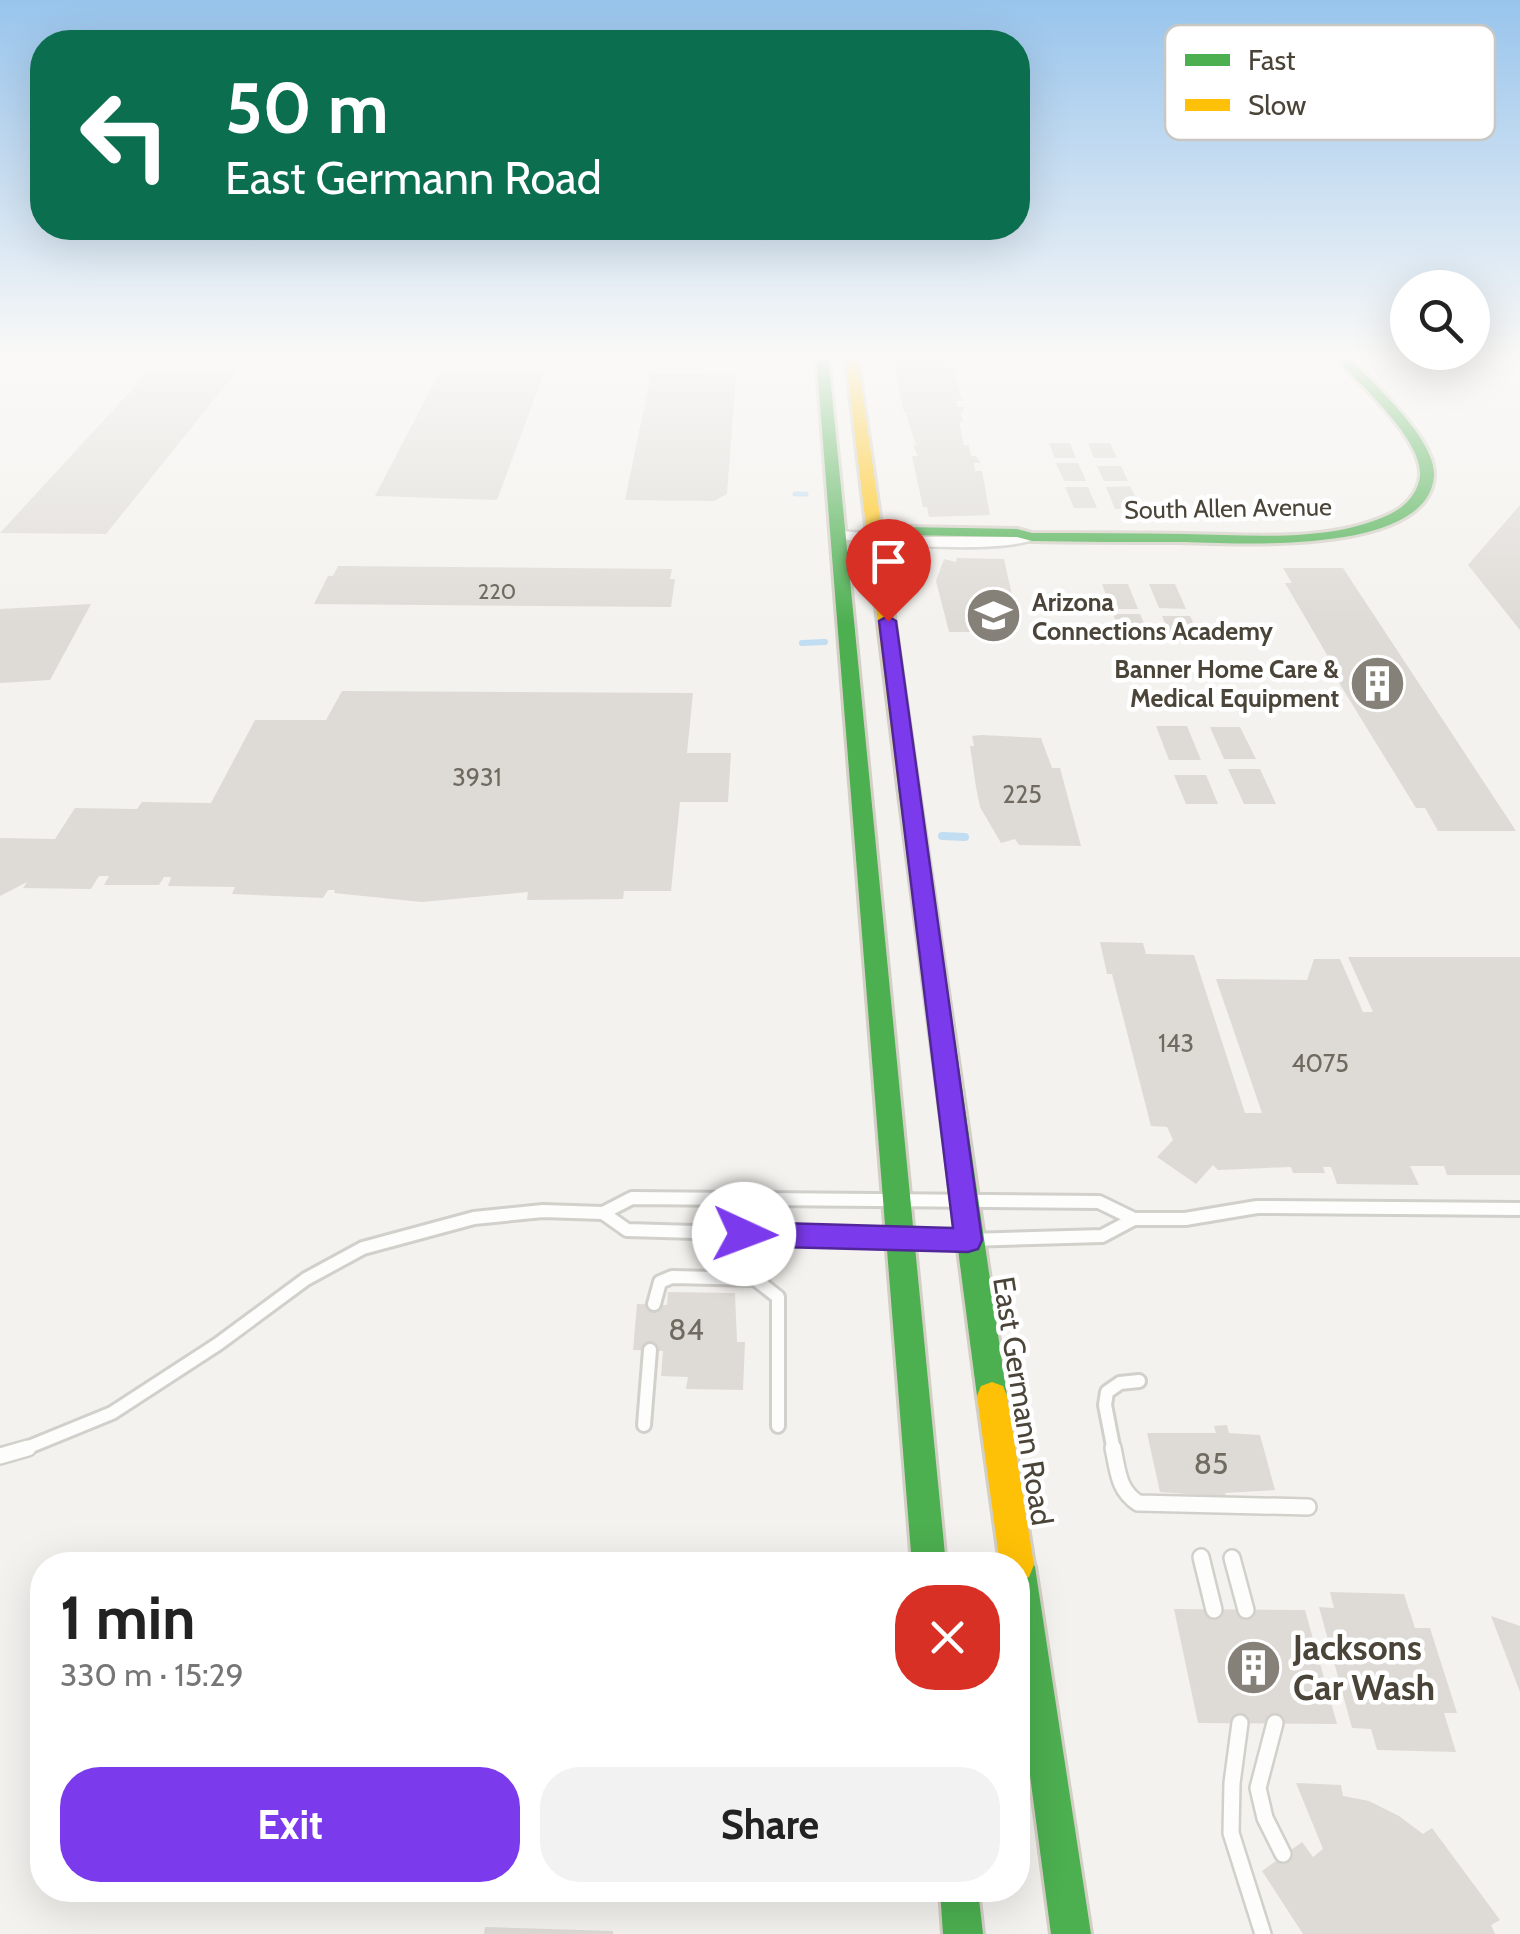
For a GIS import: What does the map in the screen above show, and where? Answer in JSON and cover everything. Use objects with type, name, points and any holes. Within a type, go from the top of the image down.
[{"type":"main road","points":[[832,444],[928,1552]]},
{"type":"main road","name":"East Germann Road","points":[[863,444],[968,1240],[1015,1552]]},
{"type":"main road","name":"South Allen Avenue","points":[[875,536],[906,531],[1017,532],[1032,537],[1307,537],[1348,532],[1403,511],[1420,500],[1426,488],[1424,458],[1413,444]]},
{"type":"main road","name":"East Germann Road","points":[[1030,1655],[1071,1934]]},
{"type":"main road","points":[[960,1902],[963,1934]]},
{"type":"street","name":"South Allen Avenue","points":[[842,535],[875,536]]},
{"type":"lane","points":[[0,1456],[32,1447],[112,1413],[203,1355],[306,1280],[363,1248],[474,1218],[544,1212],[602,1213],[632,1198],[1099,1202],[1134,1219],[1185,1219],[1256,1207],[1520,1209]]},
{"type":"lane","points":[[602,1213],[627,1230],[968,1240],[1102,1236],[1134,1219]]},
{"type":"lane","points":[[654,1304],[660,1282],[672,1276],[755,1279],[769,1288],[780,1305],[778,1426]]},
{"type":"lane","points":[[644,1425],[650,1350]]},
{"type":"lane","points":[[1139,1382],[1120,1383],[1108,1392],[1105,1405],[1120,1483],[1126,1495],[1151,1506],[1308,1507]]},
{"type":"lane","points":[[1201,1558],[1214,1610]]},
{"type":"lane","points":[[1232,1558],[1246,1610]]},
{"type":"lane","points":[[1240,1723],[1230,1833],[1263,1934]]},
{"type":"lane","points":[[1275,1723],[1259,1777],[1262,1814],[1283,1854]]},
{"type":"building","points":[[82,444],[178,444],[106,534],[0,533]]},
{"type":"building","points":[[402,444],[518,444],[497,500],[375,496]]},
{"type":"building","points":[[637,444],[731,444],[727,494],[714,501],[625,500]]},
{"type":"building","points":[[1050,444],[1071,444],[1076,458],[1055,458]]},
{"type":"building","points":[[1089,444],[1111,444],[1117,458],[1094,458]]},
{"type":"building","points":[[916,445],[969,445],[971,456],[981,463],[974,463],[975,471],[982,471],[990,515],[929,517],[927,507],[923,507],[912,456],[918,456]]},
{"type":"building","points":[[1056,463],[1078,463],[1086,481],[1064,481]]},
{"type":"building","points":[[1097,466],[1121,466],[1128,481],[1104,481]]},
{"type":"building","points":[[1130,486],[1141,509],[1115,509],[1106,487]]},
{"type":"building","points":[[1065,487],[1088,487],[1097,508],[1074,508]]},
{"type":"building","points":[[1520,505],[1520,630],[1468,565]]},
{"type":"building","points":[[957,558],[1004,559],[1015,609],[1008,609],[1010,632],[949,632],[936,581],[944,559],[956,562]]},
{"type":"building","points":[[338,566],[672,569],[670,579],[675,579],[671,607],[314,604],[328,576],[333,576]]},
{"type":"building","name":"Banner Home Care & Medical Equipment","points":[[1283,568],[1343,568],[1516,831],[1438,831],[1425,808],[1416,808],[1325,660],[1330,660],[1285,583],[1292,583]]},
{"type":"building","points":[[1102,584],[1128,584],[1138,609],[1111,609]]},
{"type":"building","points":[[1149,584],[1175,584],[1186,609],[1159,608]]},
{"type":"building","points":[[91,604],[50,680],[0,683],[0,609]]},
{"type":"building","points":[[1113,614],[1140,614],[1152,642],[1124,642]]},
{"type":"building","points":[[1162,616],[1190,616],[1202,642],[1173,642]]},
{"type":"building","points":[[342,691],[693,693],[687,753],[731,753],[728,802],[680,802],[671,891],[624,891],[623,899],[527,900],[528,892],[422,902],[334,893],[335,890],[328,890],[323,898],[232,894],[235,887],[168,886],[171,877],[164,877],[159,885],[104,885],[109,876],[99,876],[91,889],[23,888],[27,882],[0,896],[0,838],[55,839],[75,808],[137,809],[142,802],[211,803],[255,720],[326,720]]},
{"type":"building","points":[[1156,726],[1187,726],[1201,760],[1169,760]]},
{"type":"building","points":[[1210,727],[1240,727],[1256,759],[1224,759]]},
{"type":"building","points":[[972,736],[1041,738],[1052,768],[1060,768],[1081,846],[1019,845],[1015,839],[1001,843],[980,807],[976,787],[970,746],[974,746]]},
{"type":"building","points":[[1228,769],[1260,769],[1276,804],[1244,804]]},
{"type":"building","points":[[1174,775],[1206,775],[1218,804],[1186,804]]},
{"type":"building","points":[[1100,942],[1143,943],[1146,954],[1194,955],[1245,1113],[1262,1113],[1216,979],[1307,980],[1314,959],[1340,959],[1363,1012],[1373,1012],[1348,957],[1520,957],[1520,1175],[1447,1175],[1444,1166],[1410,1166],[1419,1185],[1337,1184],[1331,1167],[1323,1167],[1325,1173],[1293,1173],[1291,1167],[1218,1170],[1213,1165],[1196,1184],[1157,1157],[1173,1140],[1167,1127],[1151,1126],[1112,974],[1107,974]]},
{"type":"building","points":[[668,1292],[735,1293],[737,1342],[745,1342],[743,1390],[686,1389],[688,1377],[661,1376],[663,1351],[633,1350],[637,1304],[667,1305]]},
{"type":"building","points":[[1227,1425],[1229,1433],[1260,1435],[1275,1490],[1225,1493],[1226,1497],[1160,1492],[1147,1433],[1216,1433],[1214,1426]]},
{"type":"building","points":[[1330,1592],[1404,1594],[1415,1628],[1430,1628],[1457,1713],[1444,1713],[1456,1752],[1377,1750],[1371,1729],[1352,1728],[1319,1607],[1334,1608]]},
{"type":"building","name":"Jacksons Car Wash","points":[[1174,1609],[1305,1610],[1337,1724],[1198,1723]]},
{"type":"building","points":[[1491,1616],[1520,1626],[1520,1692]]},
{"type":"building","points":[[1296,1783],[1341,1785],[1343,1796],[1369,1801],[1423,1834],[1432,1828],[1500,1920],[1491,1925],[1495,1934],[1303,1934],[1262,1871],[1302,1842],[1313,1857],[1323,1849]]},
{"type":"building","points":[[485,1927],[613,1931],[613,1934],[484,1934]]},
{"type":"waterway","points":[[795,494],[806,494]]},
{"type":"waterway","points":[[802,643],[825,642]]},
{"type":"waterway","points":[[942,836],[965,837]]},
{"type":"traffic: fast","points":[[830,444],[928,1552]]},
{"type":"traffic: fast","points":[[875,536],[905,531],[1017,533],[1032,537],[1320,536],[1395,518],[1419,500],[1427,476],[1416,444]]},
{"type":"traffic: fast","points":[[908,786],[992,1396]]},
{"type":"traffic: fast","points":[[1030,1650],[1071,1934]]},
{"type":"traffic: fast","points":[[960,1902],[963,1934]]},
{"type":"traffic: slow","points":[[863,444],[908,786]]},
{"type":"traffic: slow","points":[[992,1396],[1015,1552]]},
{"type":"place","name":"Arizona Connections Academy","points":[[993,616]]},
{"type":"place","name":"Banner Home Care & Medical Equipment","points":[[1378,683]]},
{"type":"place","name":"Jacksons Car Wash","points":[[1254,1667]]},
{"type":"route","points":[[744,1234],[968,1240],[888,621]]}]
